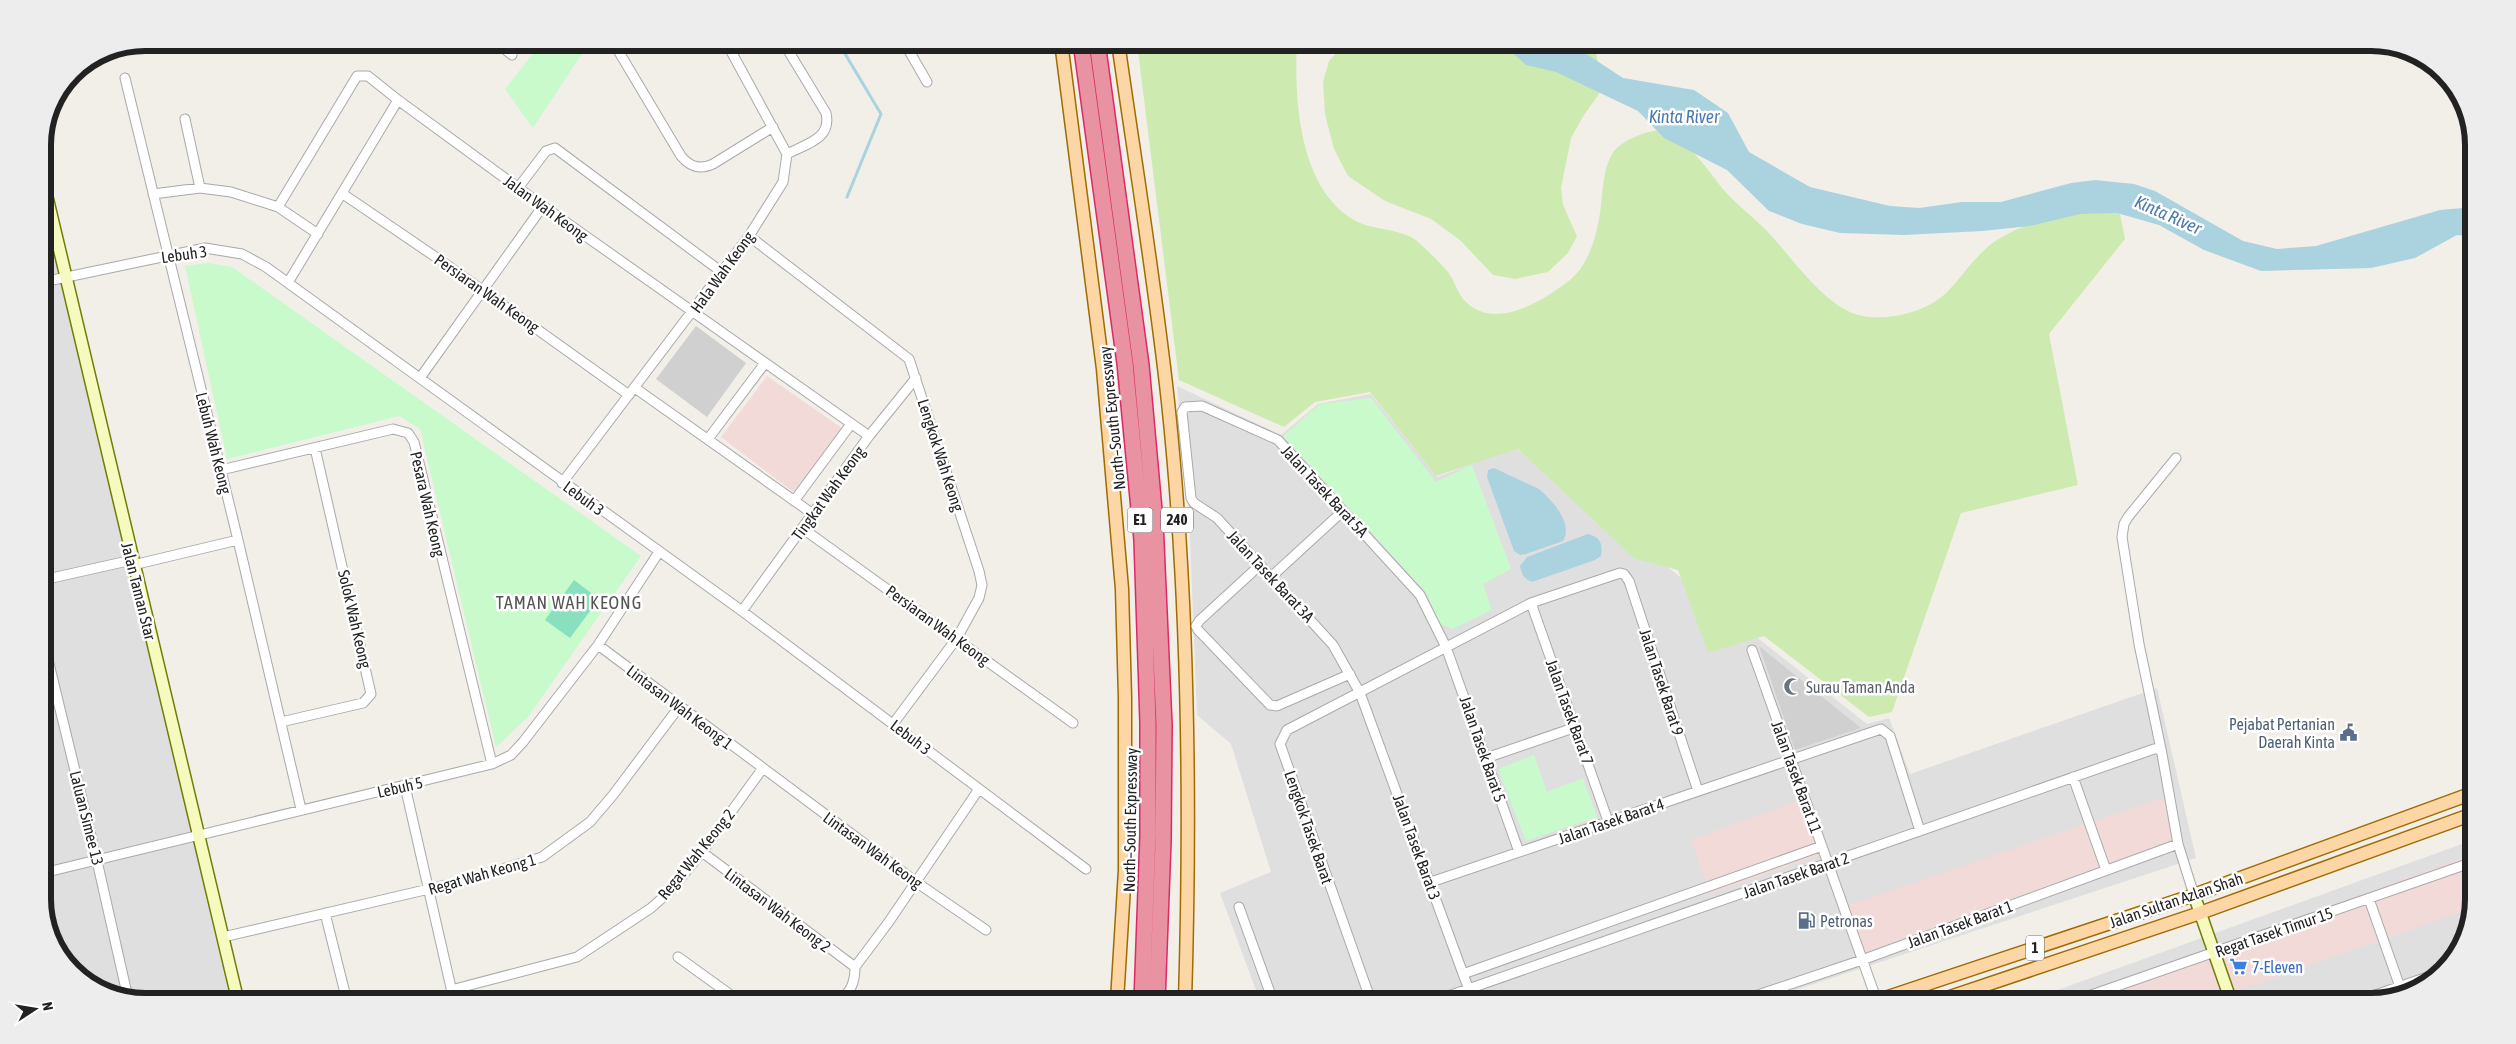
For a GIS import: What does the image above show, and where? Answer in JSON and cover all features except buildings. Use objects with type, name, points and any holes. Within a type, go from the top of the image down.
[{"type":"highway","name":"North–South Expressway","points":[[1082,51],[1125,363],[1142,540],[1148,723],[1148,798],[1142,993]]},
{"type":"highway","name":"North–South Expressway","points":[[1097,51],[1141,365],[1155,521],[1164,725],[1163,841],[1156,993]]},
{"type":"main road","points":[[1062,51],[1103,369],[1122,589],[1126,698],[1126,870],[1118,993]]},
{"type":"main road","name":"240","points":[[1119,51],[1156,298],[1168,404],[1181,572],[1188,881],[1185,993]]},
{"type":"main road","name":"Jalan Sultan Azlan Shah","points":[[1900,993],[2194,895],[2465,796]]},
{"type":"main road","name":"Jalan Sultan Azlan Shah","points":[[1964,993],[2200,912],[2465,817]]},
{"type":"street","points":[[506,51],[512,56]]},
{"type":"street","points":[[618,51],[681,156],[692,166],[699,168],[714,164],[773,127]]},
{"type":"street","points":[[731,51],[786,154],[816,139],[826,130],[828,123],[826,113],[788,51]]},
{"type":"street","points":[[909,51],[927,82]]},
{"type":"street","name":"Jalan Wah Keong","points":[[278,207],[358,76],[368,76],[543,206],[869,436]]},
{"type":"street","name":"Lebuh Wah Keong","points":[[125,78],[238,540],[301,809]]},
{"type":"street","points":[[289,281],[398,100]]},
{"type":"street","points":[[185,119],[200,188]]},
{"type":"street","points":[[518,188],[546,151],[555,148],[722,272]]},
{"type":"street","name":"Hala Wah Keong","points":[[562,483],[749,236],[783,182],[786,154]]},
{"type":"street","points":[[153,194],[200,188],[231,192],[278,207],[318,234]]},
{"type":"street","name":"Persiaran Wah Keong","points":[[343,194],[632,392],[708,439],[813,514]]},
{"type":"street","points":[[420,378],[543,206]]},
{"type":"street","name":"Jalan Taman Star","points":[[51,215],[132,563],[236,993]]},
{"type":"street","name":"Lengkok Wah Keong","points":[[749,236],[906,355],[916,378],[980,571],[982,585],[978,598],[957,638],[893,724]]},
{"type":"street","name":"Lebuh 3","points":[[51,280],[205,248],[242,254],[289,281],[562,483],[742,610],[1086,869]]},
{"type":"street","points":[[708,439],[765,364]]},
{"type":"street","name":"Tingkat Wah Keong","points":[[742,610],[869,436],[916,378]]},
{"type":"street","name":"Jalan Tasek Barat 5A","points":[[1187,464],[1182,412],[1185,407],[1198,404],[1278,440],[1420,595],[1446,647]]},
{"type":"street","name":"Tingkat Wah Keong","points":[[794,501],[851,424]]},
{"type":"street","name":"Pesara Wah Keong","points":[[220,470],[393,429],[404,430],[412,437],[492,764]]},
{"type":"street","name":"Solok Wah Keong","points":[[281,722],[363,703],[372,694],[315,448]]},
{"type":"street","points":[[2176,458],[2128,516],[2124,524],[2122,537],[2138,644],[2159,749],[2162,754],[2178,844],[2228,993]]},
{"type":"street","name":"Jalan Tasek Barat 3A","points":[[1187,464],[1191,498],[1194,503],[1217,518],[1333,644],[1360,693]]},
{"type":"street","points":[[1271,577],[1343,511]]},
{"type":"street","name":"Persiaran Wah Keong","points":[[802,528],[1073,723]]},
{"type":"street","points":[[51,578],[238,540]]},
{"type":"street","name":"Lebuh 5","points":[[51,871],[301,809],[405,786],[492,764],[511,755],[524,742],[598,645],[660,552]]},
{"type":"street","points":[[1260,565],[1199,622],[1196,626],[1198,630],[1270,705],[1277,706],[1350,674]]},
{"type":"street","name":"Lengkok Tasek Barat","points":[[1368,993],[1280,744],[1287,730],[1531,603],[1614,574],[1624,574]]},
{"type":"street","name":"Jalan Tasek Barat 9","points":[[1624,574],[1629,582],[1698,791]]},
{"type":"street","name":"Jalan Tasek Barat 7","points":[[1531,603],[1608,821]]},
{"type":"street","name":"Lintasan Wah Keong 1","points":[[598,645],[762,768]]},
{"type":"street","name":"Jalan Tasek Barat 5","points":[[1446,647],[1519,852]]},
{"type":"street","name":"Jalan Tasek Barat 11","points":[[1752,650],[1873,993]]},
{"type":"street","name":"Laluan Simee 13","points":[[51,672],[126,991]]},
{"type":"street","name":"Jalan Tasek Barat 3","points":[[1360,693],[1431,882],[1470,993]]},
{"type":"street","name":"Regat Wah Keong 1","points":[[223,937],[325,912],[428,890],[502,871],[542,857],[568,840],[590,822],[614,795],[679,707]]},
{"type":"street","points":[[1486,758],[1576,727]]},
{"type":"street","name":"Jalan Tasek Barat 4","points":[[1431,882],[1881,730],[1890,736],[1920,831]]},
{"type":"street","name":"Jalan Tasek Barat 2","points":[[1458,993],[2154,749],[2159,749]]},
{"type":"street","name":"Regat Wah Keong 2","points":[[451,990],[576,957],[651,908],[669,892],[702,852],[762,768]]},
{"type":"street","name":"Lintasan Wah Keong","points":[[762,768],[916,882],[986,930]]},
{"type":"street","points":[[2074,777],[2106,870]]},
{"type":"street","points":[[405,786],[452,993]]},
{"type":"street","points":[[847,993],[851,988],[855,967],[979,789]]},
{"type":"street","name":"Jalan Tasek Barat 1","points":[[1766,993],[1862,960],[2178,844]]},
{"type":"street","points":[[1463,974],[1822,846]]},
{"type":"street","name":"Lintasan Wah Keong 2","points":[[702,852],[855,967]]},
{"type":"street","name":"Regat Tasek Timur 15","points":[[2099,993],[2465,865]]},
{"type":"street","points":[[2369,899],[2400,987]]},
{"type":"street","points":[[1239,907],[1270,993]]},
{"type":"street","points":[[325,912],[345,993]]},
{"type":"street","points":[[678,957],[727,993]]},
{"type":"street","points":[[2389,991],[2407,985]]},
{"type":"shaded area","points":[[51,211],[235,993],[139,993],[109,986],[88,973],[75,961],[61,940],[53,917],[51,905]]},
{"type":"shaded area","points":[[696,326],[746,363],[707,417],[656,379]]},
{"type":"shaded area","points":[[767,376],[842,428],[796,494],[721,437]]},
{"type":"shaded area","points":[[1177,386],[1281,435],[1318,404],[1371,394],[1437,477],[1516,448],[1867,724],[1889,718],[1910,774],[2157,688],[2196,858],[1786,993],[1257,993],[1220,893],[1271,872],[1231,744],[1197,715],[1189,514]]},
{"type":"shaded area","name":"Surau Taman Anda","points":[[1759,646],[1861,728],[1795,750]]},
{"type":"shaded area","points":[[2165,797],[2176,850],[1859,965],[1840,908]]},
{"type":"shaded area","points":[[1806,798],[1824,854],[1710,894],[1691,840]]},
{"type":"shaded area","points":[[2465,843],[2465,905],[2458,935],[2449,951],[2433,969],[2423,977],[2401,988],[2377,993],[2049,993]]},
{"type":"shaded area","points":[[2465,857],[2464,911],[2232,993],[2091,993]]},
{"type":"green space","points":[[535,51],[584,51],[533,128],[505,89]]},
{"type":"green space","points":[[1138,51],[1297,51],[1299,115],[1311,165],[1321,187],[1336,206],[1354,220],[1368,226],[1399,232],[1417,241],[1448,272],[1463,299],[1475,309],[1488,313],[1501,314],[1529,306],[1543,299],[1574,277],[1590,252],[1600,213],[1605,175],[1612,154],[1631,139],[1654,131],[1674,136],[1693,152],[1727,194],[1766,230],[1818,289],[1842,308],[1866,317],[1890,317],[1916,311],[1927,306],[1946,293],[1993,242],[2030,224],[2074,208],[2119,209],[2125,239],[2049,334],[2078,485],[1961,513],[1892,712],[1869,717],[1764,636],[1708,653],[1678,570],[1635,559],[1518,449],[1436,476],[1370,392],[1315,402],[1284,427],[1179,380]]},
{"type":"green space","points":[[1338,51],[1596,51],[1601,91],[1571,138],[1561,188],[1563,205],[1577,236],[1568,253],[1548,272],[1515,279],[1493,275],[1460,240],[1431,219],[1385,201],[1348,176],[1334,149],[1325,114],[1323,82],[1329,61]]},
{"type":"green space","points":[[208,263],[232,267],[641,556],[528,717],[496,747],[420,429],[399,416],[227,459],[185,266]]},
{"type":"green space","points":[[1371,398],[1436,482],[1472,465],[1511,569],[1483,584],[1492,610],[1453,629],[1440,624],[1426,592],[1283,436],[1320,404]]},
{"type":"green space","points":[[574,580],[599,599],[570,638],[545,620]]},
{"type":"green space","points":[[1534,755],[1547,792],[1583,778],[1597,817],[1526,841],[1498,769]]},
{"type":"water","name":"Kinta River","points":[[1511,51],[1576,51],[1588,55],[1623,78],[1694,90],[1728,113],[1749,152],[1810,187],[1890,206],[1919,208],[1962,202],[2001,202],[2071,183],[2095,180],[2134,184],[2155,191],[2243,241],[2277,249],[2316,246],[2440,210],[2465,208],[2465,236],[2457,235],[2415,258],[2371,268],[2261,271],[2204,250],[2159,225],[2117,213],[2080,214],[2030,226],[1982,231],[1904,235],[1840,233],[1802,224],[1769,211],[1727,170],[1664,138],[1638,111],[1556,72],[1526,65]]},
{"type":"water","points":[[1494,468],[1539,489],[1550,499],[1564,520],[1566,534],[1563,541],[1526,554],[1520,555],[1514,551],[1487,477],[1488,470]]},
{"type":"water","points":[[1588,534],[1598,539],[1601,544],[1601,556],[1595,560],[1532,582],[1524,576],[1520,566],[1527,557]]},
{"type":"waterway","points":[[843,51],[881,114],[847,197]]},
{"type":"place","name":"Surau Taman Anda","points":[[1792,687]]},
{"type":"place","name":"Pejabat Pertanian Daerah Kinta","points":[[2349,733]]},
{"type":"place","name":"Petronas","points":[[1806,921]]},
{"type":"place","name":"7-Eleven","points":[[2238,967]]},
{"type":"district","name":"TAMAN WAH KEONG","points":[[569,603]]}]
